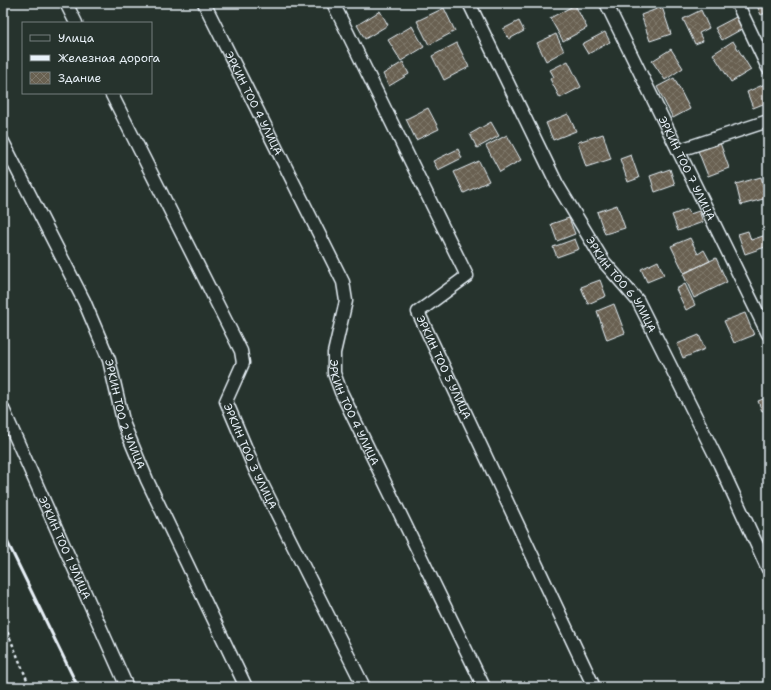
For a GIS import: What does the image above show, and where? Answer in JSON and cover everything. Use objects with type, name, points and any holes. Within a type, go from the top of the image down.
[{"type":"street","points":[[66,3],[76,22]]},
{"type":"street","name":"ЭРКИН ТОО 4 УЛИЦА","points":[[204,3],[343,282],[346,301],[334,353],[334,373],[341,392],[484,687]]},
{"type":"street","name":"ЭРКИН ТОО 5 УЛИЦА","points":[[333,3],[467,276],[418,312],[594,687]]},
{"type":"street","name":"ЭРКИН ТОО 6 УЛИЦА","points":[[469,3],[557,184],[604,262],[638,300],[720,465],[768,569]]},
{"type":"street","name":"ЭРКИН ТОО 7 УЛИЦА","points":[[606,3],[768,334]]},
{"type":"street","points":[[736,3],[768,68]]},
{"type":"street","name":"ЭРКИН ТОО 3 УЛИЦА","points":[[112,94],[240,351],[242,363],[226,401],[256,472],[364,687]]},
{"type":"street","points":[[686,148],[768,121]]},
{"type":"street","name":"ЭРКИН ТОО 2 УЛИЦА","points":[[3,142],[84,301],[109,360],[124,425],[146,480],[246,687]]},
{"type":"street","name":"ЭРКИН ТОО 1 УЛИЦА","points":[[3,409],[127,687]]},
{"type":"path","points":[[3,621],[30,687]]},
{"type":"building","points":[[756,3],[768,3],[768,12],[761,15]]},
{"type":"building","points":[[575,5],[587,28],[563,41],[550,18]]},
{"type":"building","points":[[662,7],[671,34],[650,41],[641,15]]},
{"type":"building","points":[[444,8],[455,31],[429,45],[417,21]]},
{"type":"building","points":[[701,10],[709,28],[699,33],[703,41],[695,44],[683,19]]},
{"type":"building","points":[[380,11],[388,25],[365,39],[357,25]]},
{"type":"building","points":[[736,17],[742,29],[722,40],[715,28]]},
{"type":"building","points":[[519,21],[524,31],[509,39],[503,29]]},
{"type":"building","points":[[412,26],[424,47],[401,61],[388,40]]},
{"type":"building","points":[[605,32],[610,42],[588,54],[582,44]]},
{"type":"building","points":[[556,34],[564,51],[546,61],[537,43]]},
{"type":"building","points":[[733,41],[751,70],[731,82],[713,54]]},
{"type":"building","points":[[457,43],[469,67],[444,80],[432,56]]},
{"type":"building","points":[[671,49],[683,68],[665,80],[652,61]]},
{"type":"building","points":[[568,61],[581,87],[560,98],[550,79],[554,77],[550,70]]},
{"type":"building","points":[[403,62],[409,74],[389,86],[383,74]]},
{"type":"building","points":[[674,78],[690,109],[673,118],[657,87]]},
{"type":"building","points":[[767,83],[768,102],[753,108],[747,92]]},
{"type":"building","points":[[428,108],[439,129],[416,140],[406,119]]},
{"type":"building","points":[[568,114],[576,131],[553,140],[546,123]]},
{"type":"building","points":[[491,122],[499,136],[477,148],[470,134]]},
{"type":"building","points":[[603,134],[611,159],[586,167],[578,142]]},
{"type":"building","points":[[507,135],[521,160],[500,172],[486,146]]},
{"type":"building","points":[[719,140],[729,168],[708,176],[697,148]]},
{"type":"building","points":[[458,149],[462,158],[438,170],[433,161]]},
{"type":"building","points":[[631,155],[639,178],[628,182],[620,159]]},
{"type":"building","points":[[479,161],[489,181],[464,193],[454,172]]},
{"type":"building","points":[[670,169],[675,185],[655,192],[650,176]]},
{"type":"building","points":[[761,177],[767,198],[741,205],[736,184]]},
{"type":"building","points":[[617,205],[625,228],[605,234],[597,212]]},
{"type":"building","points":[[688,209],[690,214],[699,211],[703,222],[678,231],[672,215]]},
{"type":"building","points":[[569,218],[575,234],[557,241],[551,224]]},
{"type":"building","points":[[748,231],[751,240],[766,235],[768,246],[745,254],[738,234]]},
{"type":"building","points":[[690,238],[698,254],[704,250],[710,261],[684,273],[671,246]]},
{"type":"building","points":[[575,239],[579,249],[557,257],[553,247]]},
{"type":"building","points":[[716,258],[727,282],[694,298],[683,274]]},
{"type":"building","points":[[658,261],[664,275],[647,282],[641,269]]},
{"type":"building","points":[[600,280],[606,296],[588,304],[581,287]]},
{"type":"building","points":[[685,284],[695,305],[686,310],[676,289]]},
{"type":"building","points":[[614,304],[625,333],[607,340],[597,311]]},
{"type":"building","points":[[745,313],[754,335],[734,343],[724,321]]},
{"type":"building","points":[[699,335],[705,349],[683,358],[677,344]]},
{"type":"building","points":[[768,397],[768,409],[762,411],[758,401]]},
{"type":"railway","points":[[3,533],[78,687]]}]
